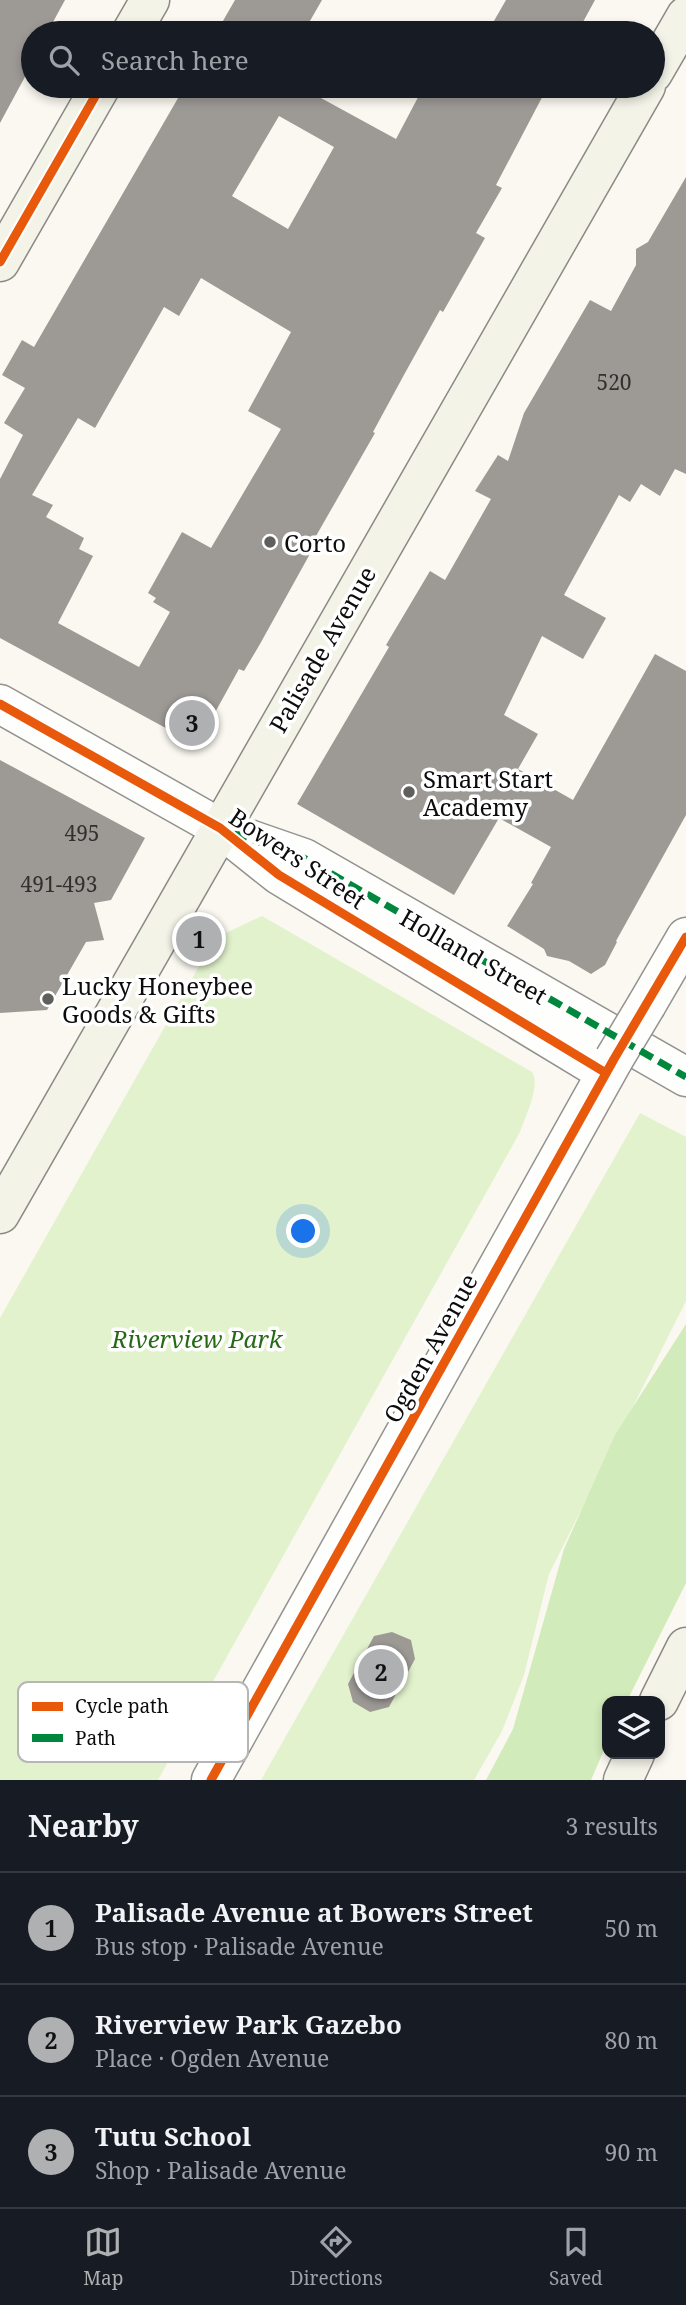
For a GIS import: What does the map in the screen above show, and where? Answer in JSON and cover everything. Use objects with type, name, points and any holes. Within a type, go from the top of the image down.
[{"type":"main road","points":[[138,21],[149,0]]},
{"type":"main road","points":[[665,52],[686,16]]},
{"type":"main road","points":[[0,262],[94,98]]},
{"type":"main road","name":"Palisade Avenue","points":[[0,1214],[639,98]]},
{"type":"main road","points":[[662,1696],[686,1647]]},
{"type":"main road","points":[[623,1780],[633,1759]]},
{"type":"street","name":"Bowers Street","points":[[0,704],[220,828],[279,875],[610,1066]]},
{"type":"street","name":"Holland Street","points":[[220,828],[304,858],[686,1077]]},
{"type":"street","name":"Ogden Avenue","points":[[248,1714],[610,1066],[686,937]]},
{"type":"street","name":"Ogden Avenue","points":[[211,1780],[221,1762]]},
{"type":"green space","name":"Riverview Park","points":[[262,916],[532,1072],[535,1085],[531,1102],[520,1132],[213,1682],[18,1682],[18,1762],[168,1762],[158,1780],[0,1780],[0,1318],[215,938]]},
{"type":"green space","points":[[640,1113],[686,1137],[686,1301],[549,1574],[524,1675],[502,1731],[474,1780],[261,1780]]},
{"type":"green space","points":[[686,1324],[686,1583],[630,1696],[602,1696],[602,1755],[591,1780],[486,1780],[513,1729],[564,1549],[615,1435]]},
{"type":"building","points":[[0,0],[65,0],[54,21],[21,21],[21,84],[0,123]]},
{"type":"building","points":[[235,0],[322,0],[310,21],[223,21]]},
{"type":"building","points":[[506,0],[595,0],[584,21],[494,21]]},
{"type":"building","points":[[178,98],[321,98],[396,139],[418,98],[542,98],[496,185],[502,188],[476,233],[485,238],[405,373],[260,644],[244,671],[239,669],[197,745],[0,638],[0,479],[23,435],[4,423],[25,388],[2,375],[22,340],[34,347]],"holes":[[[279,116],[334,147],[288,229],[232,196]],[[201,278],[291,332],[248,411],[281,429],[211,548],[182,532],[148,593],[156,598],[153,602],[170,612],[139,667],[58,623],[93,556],[79,549],[84,538],[46,517],[53,505],[32,495],[78,418],[95,428],[164,307],[179,316]]]},
{"type":"building","points":[[686,177],[686,474],[675,469],[660,496],[641,484],[630,502],[619,495],[564,595],[606,618],[583,659],[542,636],[504,715],[538,734],[518,769],[573,800],[655,654],[686,671],[686,815],[605,965],[591,974],[569,961],[547,956],[544,949],[507,926],[533,884],[531,883],[551,847],[499,818],[454,895],[297,804],[430,571],[445,580],[491,499],[475,491],[498,455],[508,461],[524,413],[590,300],[611,311],[636,265],[636,249],[648,242]]},
{"type":"building","points":[[0,760],[145,838],[111,900],[94,903],[104,940],[86,942],[47,1010],[0,1013]]},
{"type":"building","points":[[392,1632],[411,1640],[415,1659],[389,1707],[370,1712],[353,1702],[348,1684],[374,1636]]},
{"type":"marked path","points":[[234,833],[304,858],[686,1077]]},
{"type":"cycle path","points":[[0,262],[94,98]]},
{"type":"cycle path","points":[[0,704],[220,828],[279,875],[606,1073]]},
{"type":"cycle path","points":[[248,1714],[614,1059],[686,937]]},
{"type":"cycle path","points":[[211,1780],[221,1762]]},
{"type":"place","name":"Corto","points":[[270,542]]},
{"type":"place","name":"Tutu School","points":[[192,723]]},
{"type":"place","name":"Smart Start Academy","points":[[409,792]]},
{"type":"place","name":"Palisade Avenue at Bowers Street","points":[[199,939]]},
{"type":"place","name":"Lucky Honeybee Goods & Gifts","points":[[48,999]]},
{"type":"place","name":"Riverview Park Gazebo","points":[[381,1672]]}]
